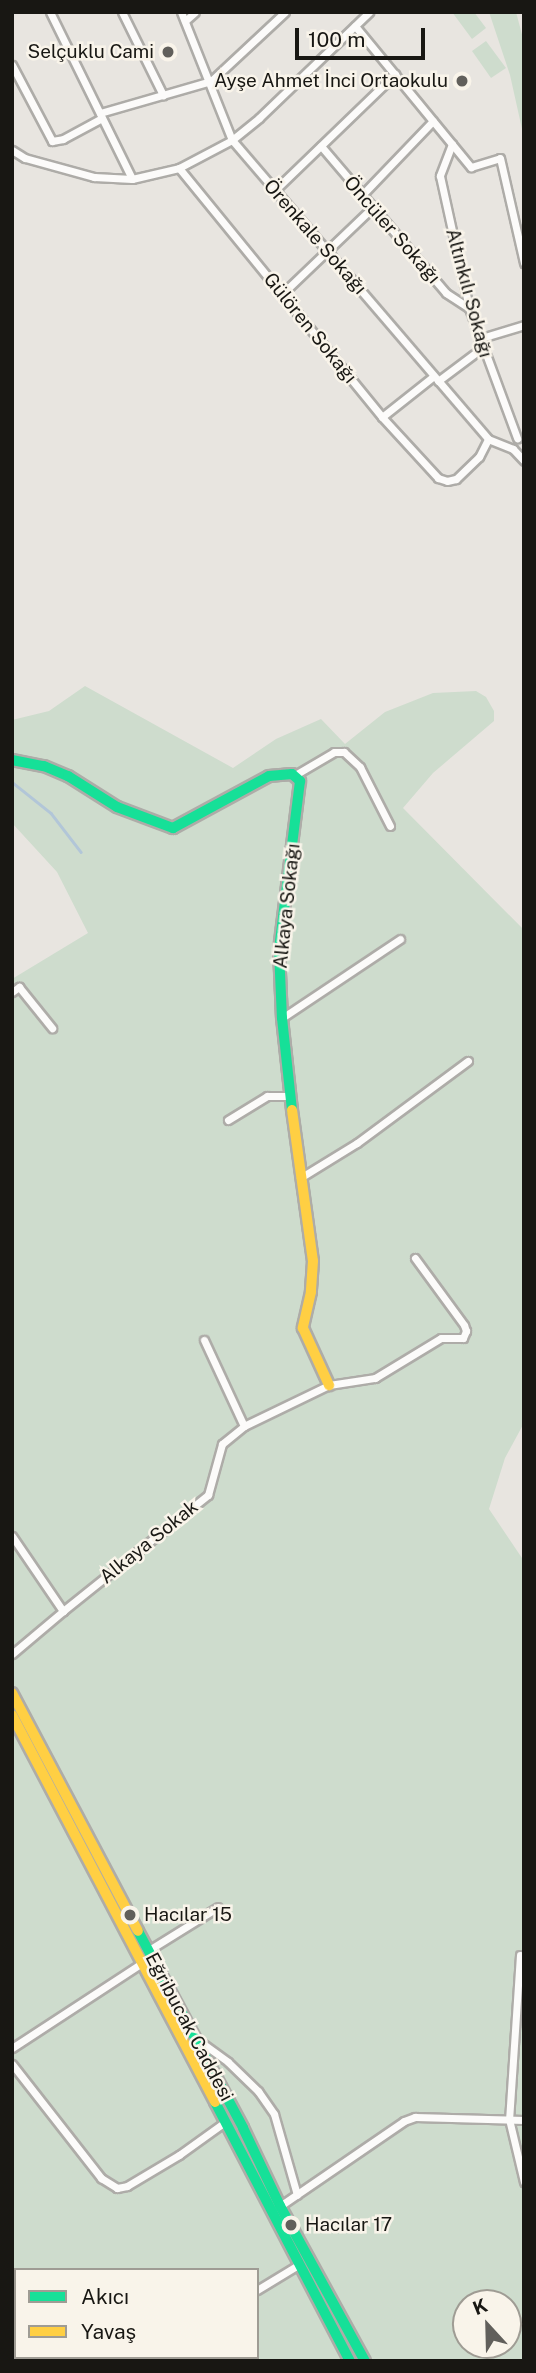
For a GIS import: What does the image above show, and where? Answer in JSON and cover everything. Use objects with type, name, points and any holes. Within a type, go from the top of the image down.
[{"type":"main road","points":[[12,760],[44,766],[68,776],[117,807],[173,828],[269,776],[278,773],[295,775]]},
{"type":"main road","name":"Alkaya Sokağı","points":[[295,775],[300,788],[279,950],[282,1018],[300,1178],[313,1261],[311,1292],[303,1328],[329,1385]]},
{"type":"main road","name":"Eğribucak Caddesi","points":[[12,1693],[195,2038],[280,2206],[365,2361]]},
{"type":"main road","name":"Eğribucak Caddesi","points":[[12,1715],[350,2361]]},
{"type":"street","points":[[50,12],[132,179]]},
{"type":"street","points":[[122,12],[163,95]]},
{"type":"street","name":"Örenkale Sokağı","points":[[181,12],[211,81],[232,140],[488,439]]},
{"type":"street","points":[[185,21],[195,12]]},
{"type":"street","points":[[12,65],[54,142],[101,116],[211,81],[285,12]]},
{"type":"street","points":[[12,150],[25,158],[94,177],[132,179],[178,168],[232,140],[259,118],[355,26],[364,14]]},
{"type":"street","points":[[355,26],[471,167],[500,158],[524,263]]},
{"type":"street","points":[[275,190],[395,74]]},
{"type":"street","points":[[361,195],[433,121]]},
{"type":"street","name":"Altınkılı Sokağı","points":[[452,144],[440,176],[470,308],[478,338],[520,437]]},
{"type":"street","name":"Öncüler Sokağı","points":[[321,146],[446,293],[470,308]]},
{"type":"street","name":"Gülören Sokağı","points":[[178,168],[382,417],[438,478],[447,481],[465,472],[488,439]]},
{"type":"street","points":[[282,294],[328,253],[372,208]]},
{"type":"street","points":[[478,338],[524,325]]},
{"type":"street","points":[[382,417],[482,348]]},
{"type":"street","points":[[503,443],[520,437]]},
{"type":"street","points":[[488,439],[503,443],[524,461]]},
{"type":"street","points":[[295,775],[334,752],[344,752],[360,767],[390,826]]},
{"type":"street","points":[[282,1018],[400,939]]},
{"type":"street","points":[[12,992],[19,987],[52,1028]]},
{"type":"street","points":[[300,1178],[357,1143],[467,1061]]},
{"type":"street","points":[[229,1120],[267,1096],[291,1096]]},
{"type":"street","name":"Alkaya Sokak","points":[[12,1654],[208,1495],[222,1444],[244,1426],[329,1385],[375,1378],[441,1338],[466,1336],[464,1325],[415,1258]]},
{"type":"street","points":[[204,1340],[244,1426]]},
{"type":"street","points":[[12,1535],[63,1611]]},
{"type":"street","points":[[149,1950],[218,1907]]},
{"type":"street","points":[[520,1955],[509,2119],[524,2182]]},
{"type":"street","points":[[12,2048],[142,1963]]},
{"type":"street","points":[[195,2038],[228,2062],[258,2091],[274,2115],[297,2195]]},
{"type":"street","points":[[12,2064],[101,2178],[117,2188],[127,2186],[179,2155],[225,2122]]},
{"type":"street","points":[[280,2206],[404,2121],[415,2117],[524,2120]]},
{"type":"street","points":[[259,2289],[300,2264]]},
{"type":"green space","points":[[452,12],[474,12],[486,28],[472,39]]},
{"type":"green space","points":[[489,12],[516,12],[524,42],[524,138],[510,75]]},
{"type":"green space","points":[[486,41],[506,68],[491,78],[472,51]]},
{"type":"green space","points":[[85,686],[233,768],[276,739],[321,719],[345,744],[385,712],[433,693],[476,691],[486,697],[494,711],[494,721],[433,773],[403,808],[524,930],[524,1423],[505,1458],[489,1509],[524,1561],[524,2361],[363,2361],[340,2333],[354,2361],[12,2361],[12,979],[88,933],[57,872],[12,823],[12,720],[49,711]]},
{"type":"waterway","points":[[12,782],[51,813],[81,852]]},
{"type":"traffic: fast","points":[[12,760],[44,766],[68,776],[117,807],[173,828],[269,776],[292,774],[300,781],[279,950],[282,1018],[292,1110]]},
{"type":"traffic: fast","points":[[138,1931],[243,2128],[280,2206],[365,2361]]},
{"type":"traffic: fast","points":[[215,2102],[350,2361]]},
{"type":"traffic: slow","points":[[292,1110],[313,1261],[311,1292],[303,1328],[329,1385]]},
{"type":"traffic: slow","points":[[12,1693],[138,1931]]},
{"type":"traffic: slow","points":[[12,1715],[215,2102]]},
{"type":"place","name":"Selçuklu Cami","points":[[168,52]]},
{"type":"place","name":"Ayşe Ahmet İnci Ortaokulu","points":[[462,81]]},
{"type":"place","name":"Hacılar 15","points":[[130,1915]]},
{"type":"place","name":"Hacılar 17","points":[[291,2225]]}]
